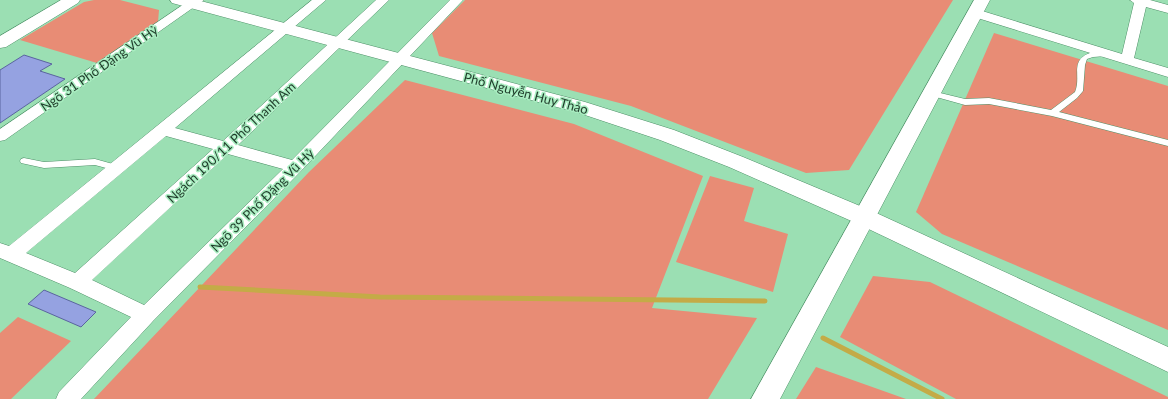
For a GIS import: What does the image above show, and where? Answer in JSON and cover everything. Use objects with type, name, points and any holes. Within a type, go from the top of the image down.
[{"type":"street","points":[[0,43],[72,0]]},
{"type":"street","points":[[6,252],[117,168],[320,0]]},
{"type":"street","name":"Ngách 190/11 Phố Thanh Am","points":[[78,282],[226,147],[383,0]]},
{"type":"street","name":"Ngõ 39 Phố Đặng Vũ Hỷ","points":[[67,399],[146,315],[295,166],[456,0]]},
{"type":"street","name":"Phố Nguyễn Huy Thảo","points":[[189,1],[285,29],[585,108],[667,135],[729,159],[864,217],[1168,360]]},
{"type":"street","name":"Ngõ 31 Phố Đặng Vũ Hỷ","points":[[0,136],[189,1]]},
{"type":"street","points":[[1127,60],[1138,1],[1168,9]]},
{"type":"street","points":[[765,399],[978,6],[1108,54],[1168,73]]},
{"type":"street","points":[[164,130],[295,166]]},
{"type":"street","points":[[6,252],[78,282],[146,315]]},
{"type":"lane","points":[[1052,113],[1078,93],[1080,85],[1080,68],[1085,57],[1090,54],[1108,54]]},
{"type":"lane","points":[[932,93],[965,102],[989,101],[1052,113],[1168,143]]},
{"type":"lane","points":[[24,161],[44,165],[95,162],[117,168]]},
{"type":"shaded area","points":[[94,0],[120,0],[159,10],[158,22],[97,63],[20,40],[84,2]]},
{"type":"shaded area","points":[[465,0],[953,0],[849,170],[806,173],[631,106],[439,56],[432,33]]},
{"type":"shaded area","points":[[994,33],[1168,86],[1168,330],[942,234],[916,212]]},
{"type":"shaded area","points":[[405,80],[574,124],[703,176],[652,308],[757,318],[708,399],[94,399],[309,172]]},
{"type":"shaded area","points":[[710,176],[754,188],[744,221],[788,234],[773,292],[676,262]]},
{"type":"shaded area","points":[[873,276],[930,282],[1168,397],[1168,399],[956,399],[840,337]]},
{"type":"shaded area","points":[[18,317],[71,341],[11,399],[0,399],[0,333]]},
{"type":"shaded area","points":[[816,367],[906,399],[796,399]]},
{"type":"building","points":[[24,55],[52,64],[40,71],[65,79],[0,123],[0,70]]},
{"type":"building","points":[[44,290],[96,312],[81,327],[28,304]]},
{"type":"waterway","points":[[200,287],[380,297],[765,301]]},
{"type":"waterway","points":[[823,338],[942,399]]}]
